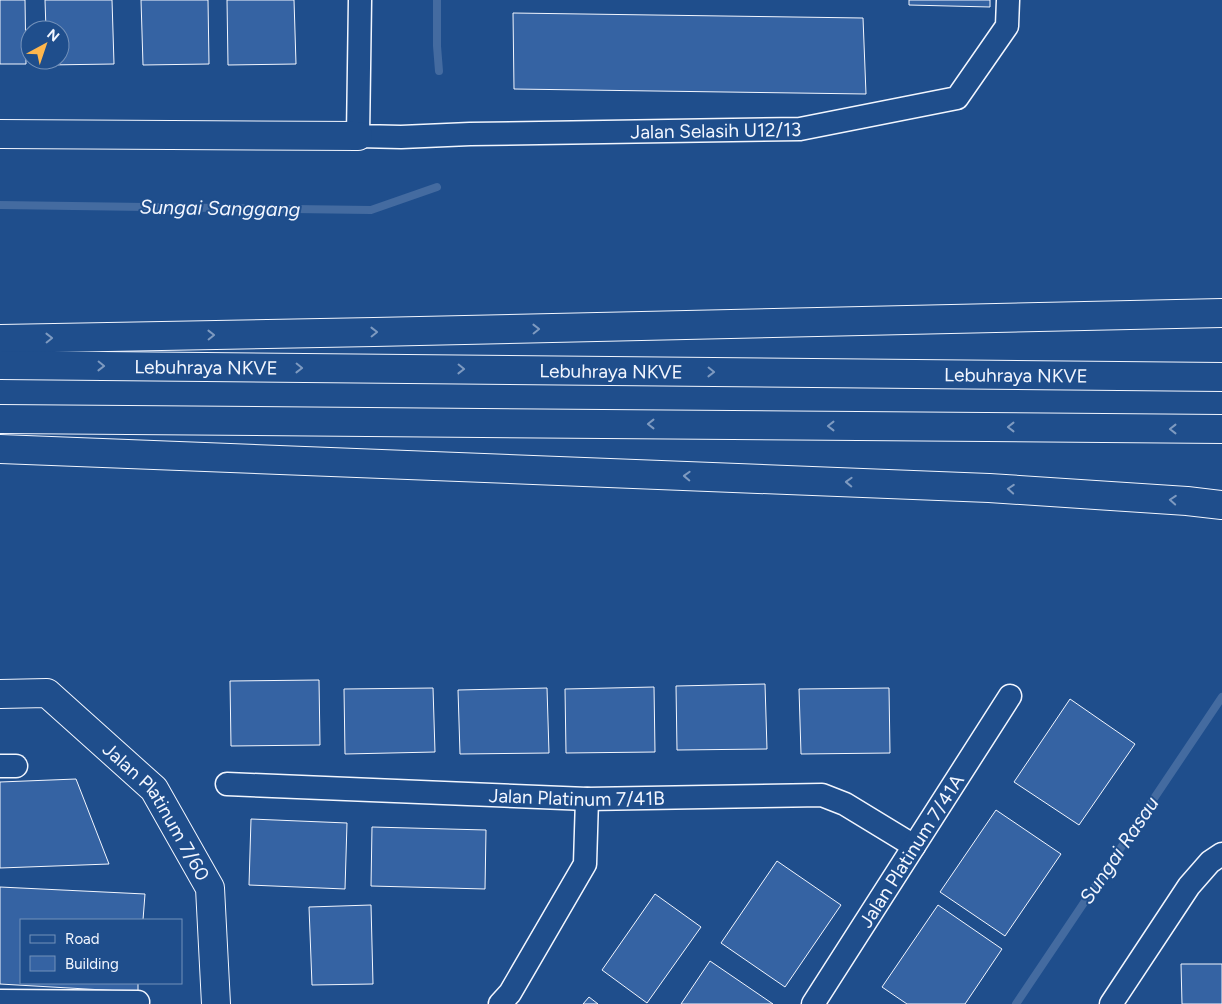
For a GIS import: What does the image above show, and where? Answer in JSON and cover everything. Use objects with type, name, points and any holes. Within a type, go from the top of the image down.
[{"type":"main road","points":[[0,134],[358,136]]},
{"type":"main road","points":[[0,339],[1222,313]]},
{"type":"main road","name":"Lebuhraya NKVE","points":[[0,365],[1222,376]]},
{"type":"main road","points":[[0,419],[1222,429]]},
{"type":"main road","points":[[0,449],[989,488],[1222,505]]},
{"type":"main road","name":"Jalan Platinum 7/60","points":[[0,694],[47,694],[154,789],[210,888],[216,1004]]},
{"type":"street","points":[[358,136],[360,0]]},
{"type":"street","name":"Jalan Selasih U12/13","points":[[358,136],[401,137],[470,134],[800,129],[957,98],[1008,26],[1008,0]]},
{"type":"street","name":"Jalan Platinum 7/41A","points":[[814,1004],[1010,696]]},
{"type":"street","name":"Jalan Platinum 7/41B","points":[[227,784],[587,799],[822,795],[845,804],[914,846]]},
{"type":"street","points":[[500,1004],[510,993],[585,864],[587,799]]},
{"type":"street","points":[[1111,1004],[1189,886],[1210,862],[1222,854]]},
{"type":"street","points":[[0,1000],[138,1002]]},
{"type":"building","points":[[0,0],[25,0],[25,20],[20,20],[20,64],[0,64]]},
{"type":"building","points":[[45,0],[112,0],[114,64],[70,65],[70,20],[46,20]]},
{"type":"building","points":[[141,0],[208,0],[209,64],[143,65]]},
{"type":"building","points":[[227,0],[294,0],[296,64],[228,65]]},
{"type":"building","points":[[909,0],[990,0],[990,7],[909,5]]},
{"type":"building","points":[[513,13],[863,18],[866,94],[514,89]]},
{"type":"building","points":[[319,680],[320,745],[231,746],[230,681]]},
{"type":"building","points":[[765,684],[767,749],[677,750],[676,686]]},
{"type":"building","points":[[654,687],[655,752],[566,753],[565,689]]},
{"type":"building","points":[[433,688],[435,752],[345,754],[344,689]]},
{"type":"building","points":[[547,688],[549,753],[460,754],[458,690]]},
{"type":"building","points":[[889,688],[890,753],[801,754],[799,689]]},
{"type":"building","points":[[1070,699],[1135,744],[1079,825],[1014,782]]},
{"type":"building","points":[[76,779],[109,864],[0,868],[0,782]]},
{"type":"building","points":[[996,810],[1061,854],[1005,936],[940,892]]},
{"type":"building","points":[[251,819],[347,823],[345,889],[249,885]]},
{"type":"building","points":[[372,827],[486,830],[485,889],[371,886]]},
{"type":"building","points":[[777,861],[841,905],[785,987],[721,943]]},
{"type":"building","points":[[0,887],[145,894],[143,919],[20,919],[20,984],[138,984],[138,992],[0,984]]},
{"type":"building","points":[[655,894],[701,927],[647,1003],[602,970]]},
{"type":"building","points":[[371,905],[373,984],[312,985],[309,907]]},
{"type":"building","points":[[938,905],[1002,949],[965,1004],[907,1004],[882,987]]},
{"type":"building","points":[[710,961],[773,1004],[681,1004]]},
{"type":"building","points":[[1181,964],[1222,964],[1222,1004],[1182,1004]]},
{"type":"building","points":[[589,997],[598,1004],[583,1004]]},
{"type":"waterway","name":"Sungai Sanggang","points":[[437,0],[439,71]]},
{"type":"waterway","name":"Sungai Sanggang","points":[[0,205],[371,210],[437,187]]},
{"type":"waterway","name":"Sungai Rasau","points":[[1016,1004],[1222,697]]}]
